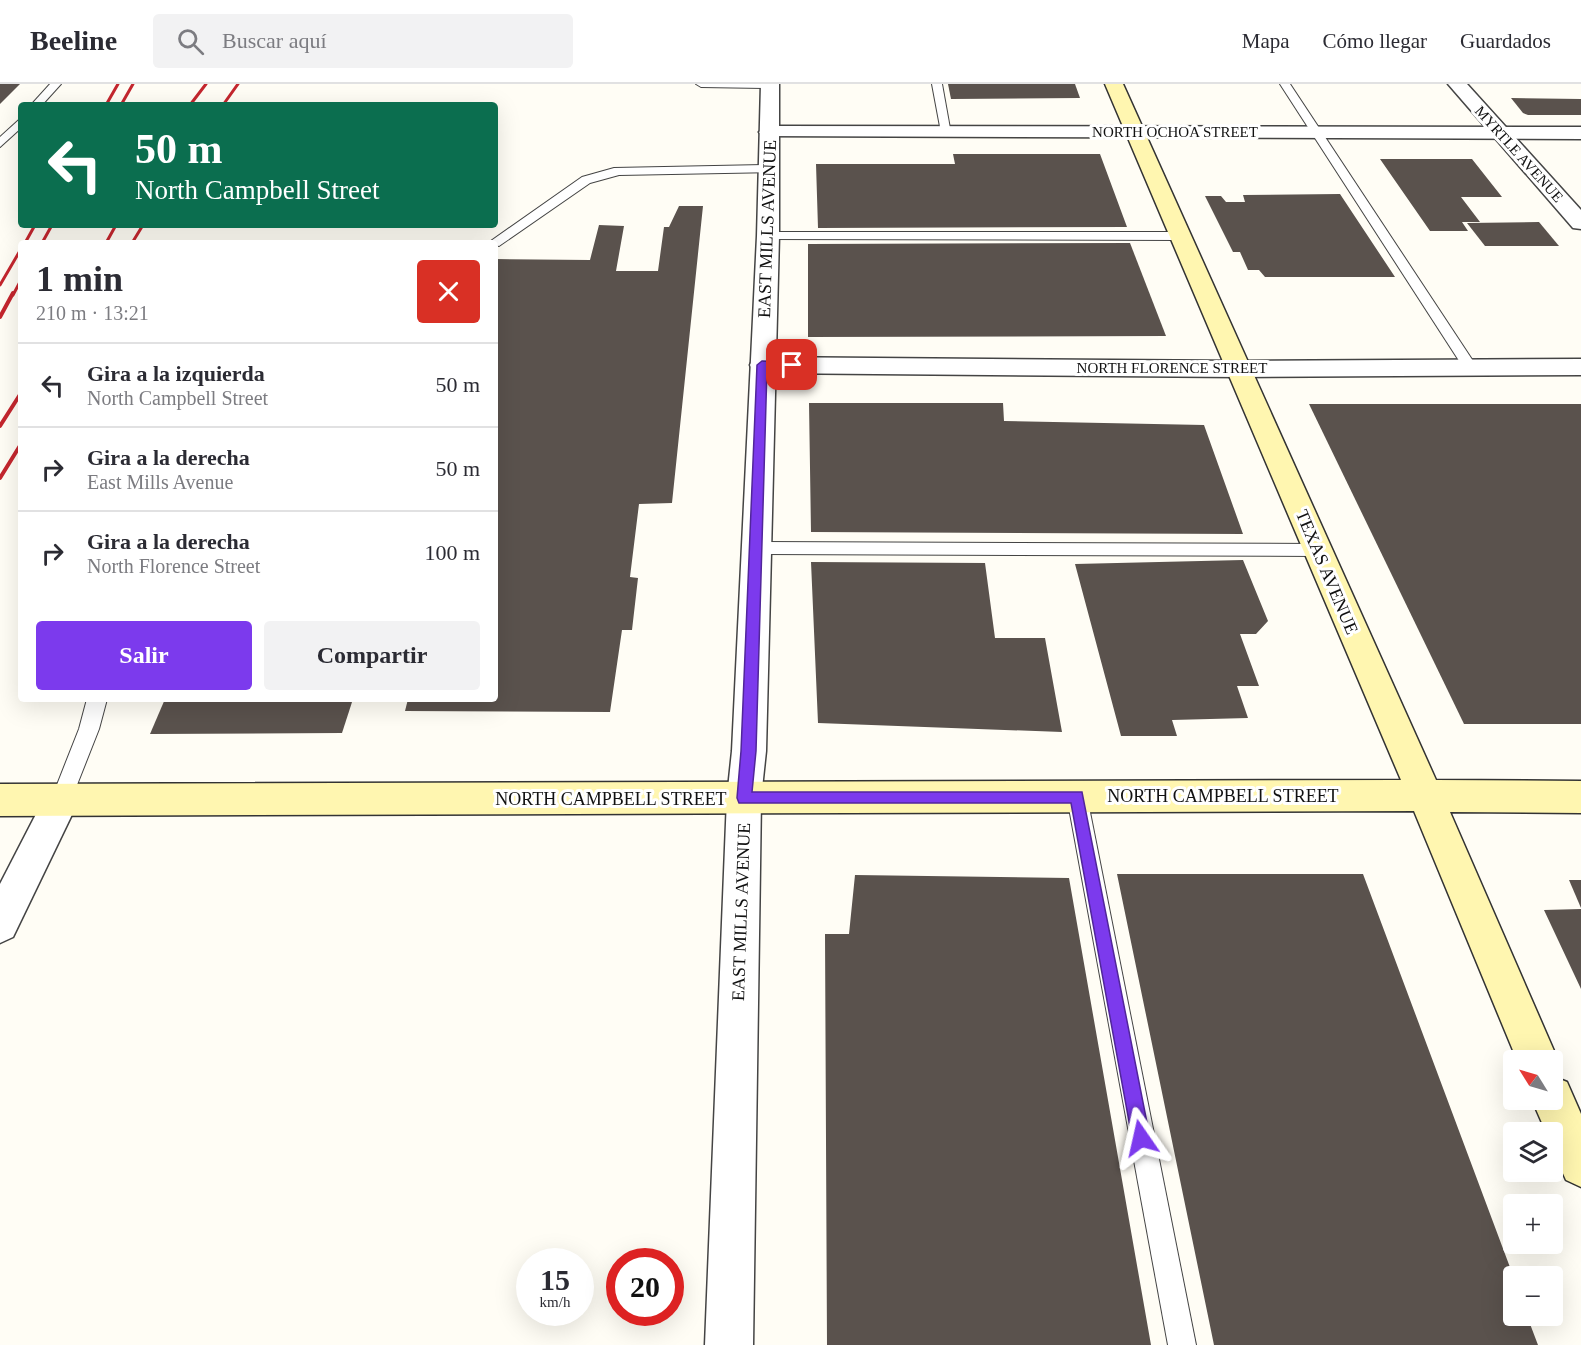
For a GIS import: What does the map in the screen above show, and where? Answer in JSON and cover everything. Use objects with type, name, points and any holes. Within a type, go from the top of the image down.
[{"type":"main road","name":"TEXAS AVENUE","points":[[1114,84],[1425,795],[1533,1050]]},
{"type":"main road","name":"NORTH CAMPBELL STREET","points":[[0,800],[1425,795],[1581,797]]},
{"type":"main road","points":[[1558,1110],[1581,1165]]},
{"type":"street","name":"EAST MILLS AVENUE","points":[[729,1345],[744,798],[748,751],[768,236],[766,169],[770,84]]},
{"type":"street","name":"MYRTLE AVENUE","points":[[1456,84],[1581,224]]},
{"type":"street","name":"NORTH OCHOA STREET","points":[[769,132],[1581,133]]},
{"type":"street","name":"NORTH FLORENCE STREET","points":[[762,365],[1239,369],[1581,367]]},
{"type":"street","points":[[0,924],[61,800]]},
{"type":"lane","points":[[39,102],[56,84]]},
{"type":"lane","points":[[701,84],[770,84]]},
{"type":"lane","points":[[937,84],[946,132]]},
{"type":"lane","points":[[1285,84],[1470,367]]},
{"type":"lane","points":[[0,144],[18,124]]},
{"type":"lane","points":[[498,240],[586,180],[618,171],[766,169]]},
{"type":"lane","points":[[768,236],[1181,236]]},
{"type":"lane","points":[[755,548],[1318,550]]},
{"type":"lane","points":[[61,800],[89,729],[96,702]]},
{"type":"lane","points":[[1077,797],[1182,1345]]},
{"type":"building","points":[[0,84],[20,84],[0,104]]},
{"type":"building","points":[[948,84],[1075,84],[1080,98],[951,99]]},
{"type":"building","points":[[1511,98],[1581,99],[1581,115],[1528,115],[1523,113]]},
{"type":"building","points":[[953,154],[1100,154],[1127,227],[818,228],[816,164],[955,164]]},
{"type":"building","points":[[1380,159],[1472,159],[1502,197],[1461,197],[1480,222],[1462,222],[1468,231],[1430,231]]},
{"type":"building","points":[[1340,194],[1395,277],[1265,277],[1259,270],[1248,270],[1240,252],[1233,252],[1205,196],[1221,196],[1226,202],[1245,202],[1243,195]]},
{"type":"building","points":[[679,206],[703,206],[672,503],[639,504],[630,577],[638,578],[632,630],[622,630],[610,712],[405,711],[407,702],[498,702],[498,259],[590,260],[599,225],[624,226],[616,271],[658,271],[664,227],[669,227]]},
{"type":"building","points":[[1539,222],[1559,246],[1485,246],[1467,223]]},
{"type":"building","points":[[1130,243],[1166,336],[808,337],[808,244]]},
{"type":"building","points":[[809,403],[1003,403],[1004,421],[1204,425],[1243,534],[811,532]]},
{"type":"building","points":[[1309,404],[1581,404],[1581,724],[1464,724]]},
{"type":"building","points":[[1243,560],[1268,621],[1256,634],[1240,634],[1259,686],[1237,686],[1248,718],[1172,720],[1177,736],[1121,736],[1075,564]]},
{"type":"building","points":[[811,562],[985,563],[995,638],[1045,638],[1062,732],[818,723]]},
{"type":"building","points":[[164,702],[352,702],[342,733],[150,734]]},
{"type":"building","points":[[1117,874],[1363,874],[1503,1249],[1503,1254],[1510,1266],[1503,1266],[1503,1326],[1531,1326],[1538,1345],[1214,1345]]},
{"type":"building","points":[[855,875],[1069,878],[1151,1345],[827,1345],[825,934],[849,934]]},
{"type":"building","points":[[1569,880],[1581,880],[1581,908]]},
{"type":"building","points":[[1581,909],[1581,989],[1544,910]]},
{"type":"railway","points":[[108,102],[118,84]]},
{"type":"railway","points":[[123,102],[133,84]]},
{"type":"railway","points":[[192,102],[206,84]]},
{"type":"railway","points":[[225,102],[238,84]]},
{"type":"railway","points":[[27,240],[33,228]]},
{"type":"railway","points":[[44,240],[50,228]]},
{"type":"railway","points":[[108,240],[114,228]]},
{"type":"railway","points":[[134,240],[141,228]]},
{"type":"railway","points":[[0,285],[18,254]]},
{"type":"railway","points":[[13,295],[18,286]]},
{"type":"railway","points":[[0,317],[13,293]]},
{"type":"railway","points":[[0,426],[18,398]]},
{"type":"railway","points":[[0,478],[18,449]]},
{"type":"route","points":[[792,365],[762,365],[748,751],[744,798],[1077,797],[1087,861],[1141,1138]]}]
